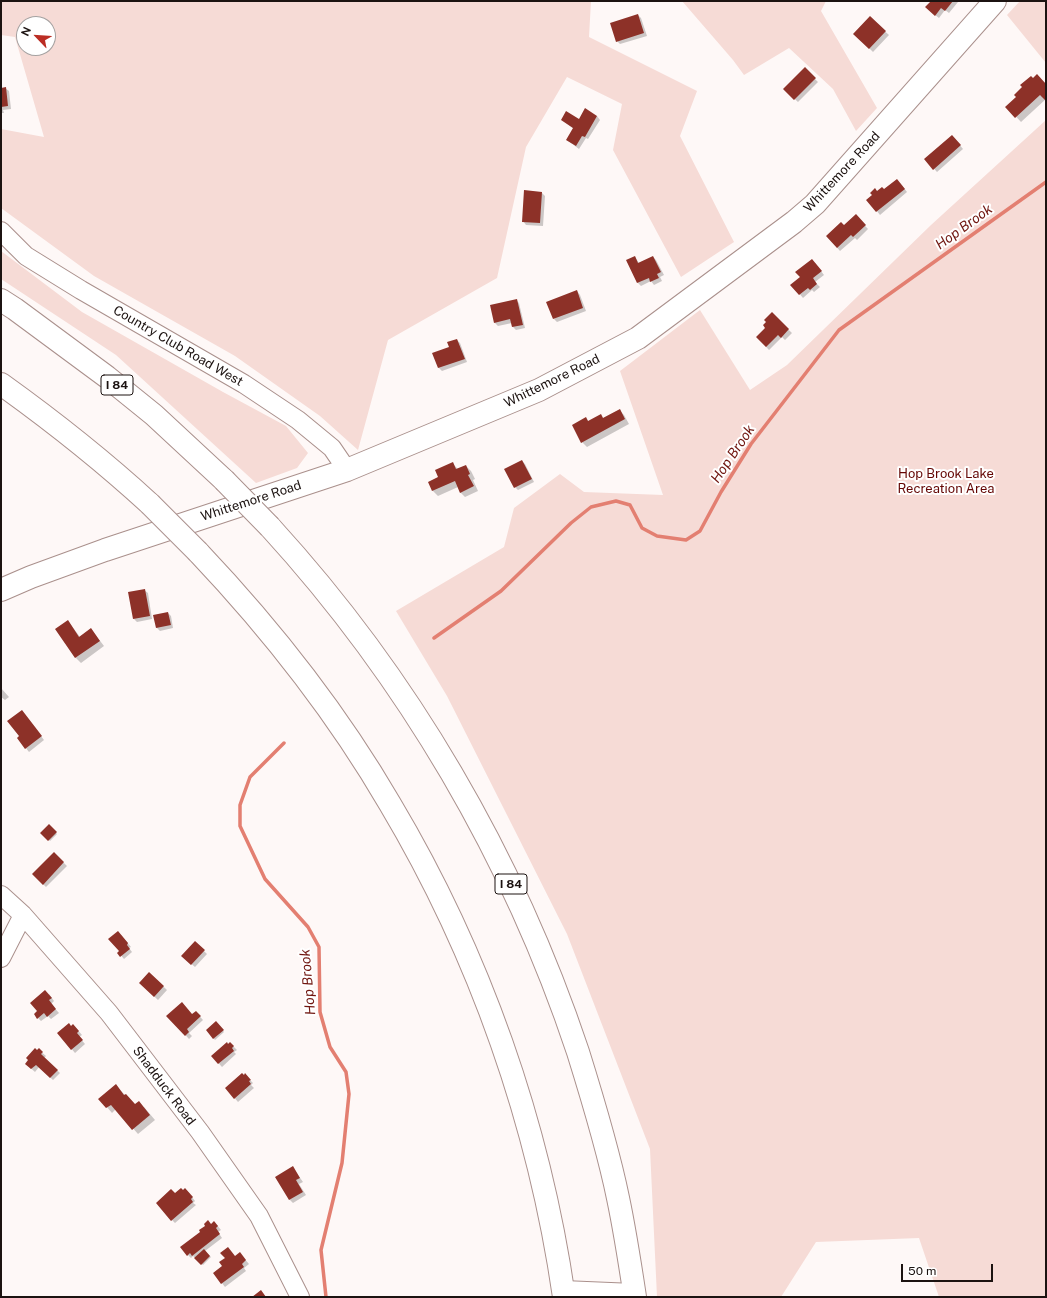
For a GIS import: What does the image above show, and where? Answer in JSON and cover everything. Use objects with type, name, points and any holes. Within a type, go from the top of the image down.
[{"type":"main road","name":"Whittemore Road","points":[[1,590],[31,577],[105,550],[347,470],[539,390],[638,338],[794,222],[815,204],[995,1]]},
{"type":"main road","name":"I 84","points":[[1,300],[108,377],[154,415],[224,480],[270,527],[304,565],[346,617],[418,717],[477,818],[503,867],[528,921],[551,977],[570,1028],[604,1140],[618,1197],[634,1295]]},
{"type":"main road","points":[[1,384],[71,436],[109,467],[150,504],[229,584],[295,664],[332,715],[390,803],[442,899],[486,1001],[522,1103],[550,1212],[564,1294]]},
{"type":"street","name":"Country Club Road West","points":[[1,231],[26,256],[80,290],[244,384],[298,420],[332,448],[347,470]]},
{"type":"street","name":"Shadduck Road","points":[[1,895],[23,915],[109,1013],[200,1132],[259,1216],[300,1297]]},
{"type":"street","points":[[1,958],[23,915]]},
{"type":"street","points":[[564,1294],[634,1295]]},
{"type":"green space","points":[[1,1],[591,1],[589,37],[697,91],[680,136],[734,242],[681,277],[613,150],[622,104],[567,77],[526,147],[497,278],[388,340],[358,450],[320,416],[235,356],[94,276],[1,208],[1,129],[44,137],[21,56],[56,56],[56,16],[16,16],[16,40],[15,37],[1,35]]},
{"type":"green space","points":[[682,1],[826,1],[821,11],[877,108],[856,131],[833,89],[789,48],[744,75],[733,60]]},
{"type":"green space","points":[[1020,1],[1046,1],[1046,63],[1007,15]]},
{"type":"green space","name":"Hop Brook Lake Recreation Area","points":[[1046,120],[1046,1297],[939,1297],[919,1238],[816,1242],[781,1297],[657,1297],[650,1149],[567,934],[447,696],[396,611],[504,547],[514,508],[560,474],[584,492],[663,495],[620,371],[700,310],[750,390],[787,365],[931,225]]},
{"type":"green space","points":[[1,251],[82,312],[286,426],[308,453],[297,468],[256,483],[116,355],[1,279]]},
{"type":"building","points":[[931,1],[953,1],[945,11],[941,8],[935,16],[925,7]]},
{"type":"building","points":[[638,14],[644,33],[616,42],[610,23]]},
{"type":"building","points":[[870,16],[886,31],[869,49],[853,34]]},
{"type":"building","points":[[805,67],[816,78],[794,100],[783,89]]},
{"type":"building","points":[[1037,74],[1046,84],[1046,101],[1040,95],[1015,118],[1005,107],[1016,97],[1014,95],[1022,87],[1020,85],[1031,76],[1033,78]]},
{"type":"building","points":[[6,87],[8,106],[1,107],[1,88]]},
{"type":"building","points":[[585,108],[597,116],[585,137],[582,136],[576,146],[566,140],[573,128],[561,120],[566,111],[579,119]]},
{"type":"building","points":[[952,135],[961,145],[933,170],[924,159]]},
{"type":"building","points":[[897,179],[905,189],[876,212],[866,200],[872,195],[870,193],[875,188],[877,191],[882,187],[884,189]]},
{"type":"building","points":[[524,190],[542,192],[540,223],[522,222]]},
{"type":"building","points":[[856,214],[866,225],[853,237],[851,235],[837,248],[826,236],[841,222],[844,225]]},
{"type":"building","points":[[635,256],[638,263],[653,256],[661,272],[657,274],[659,278],[650,282],[649,278],[637,283],[626,260]]},
{"type":"building","points":[[812,259],[822,271],[813,278],[817,284],[810,290],[808,288],[799,295],[790,285],[800,277],[795,272]]},
{"type":"building","points":[[577,290],[583,308],[553,319],[546,302]]},
{"type":"building","points":[[517,299],[523,325],[512,327],[510,319],[494,323],[490,305]]},
{"type":"building","points":[[772,312],[789,329],[781,338],[778,335],[766,347],[756,337],[765,328],[763,325],[766,322],[764,320]]},
{"type":"building","points":[[457,339],[465,359],[438,368],[432,353],[449,347],[447,342]]},
{"type":"building","points":[[620,409],[625,419],[581,443],[572,425],[586,417],[588,421],[601,414],[603,418]]},
{"type":"building","points":[[522,460],[532,479],[514,488],[504,469]]},
{"type":"building","points":[[453,462],[456,469],[466,465],[470,474],[468,475],[474,486],[460,493],[455,481],[432,491],[428,482],[438,477],[435,470]]},
{"type":"building","points":[[145,589],[150,616],[133,619],[128,592]]},
{"type":"building","points":[[168,612],[171,625],[156,628],[153,615]]},
{"type":"building","points":[[68,620],[79,637],[91,628],[100,641],[75,658],[55,629]]},
{"type":"building","points":[[22,710],[42,736],[25,749],[17,738],[19,736],[7,721]]},
{"type":"building","points":[[49,824],[57,832],[48,841],[40,833]]},
{"type":"building","points":[[54,852],[64,862],[43,885],[32,874]]},
{"type":"building","points":[[118,931],[128,943],[127,945],[130,949],[120,957],[117,953],[119,951],[108,939]]},
{"type":"building","points":[[195,941],[205,950],[191,965],[181,956]]},
{"type":"building","points":[[149,972],[164,986],[154,997],[139,983]]},
{"type":"building","points":[[45,990],[52,998],[49,1000],[56,1009],[47,1017],[44,1013],[37,1019],[34,1014],[37,1011],[30,1003]]},
{"type":"building","points":[[182,1002],[192,1014],[196,1011],[201,1016],[187,1029],[189,1032],[185,1036],[166,1016]]},
{"type":"building","points":[[216,1021],[224,1030],[213,1039],[206,1030]]},
{"type":"building","points":[[69,1023],[71,1026],[73,1024],[79,1031],[77,1033],[83,1040],[71,1050],[57,1033]]},
{"type":"building","points":[[227,1042],[228,1044],[230,1042],[234,1046],[232,1048],[234,1051],[218,1064],[211,1056]]},
{"type":"building","points":[[35,1048],[37,1050],[39,1048],[43,1052],[41,1054],[58,1070],[50,1078],[36,1065],[31,1069],[25,1064],[28,1060],[26,1058]]},
{"type":"building","points":[[242,1073],[244,1075],[245,1073],[251,1080],[249,1081],[251,1084],[234,1099],[225,1088]]},
{"type":"building","points":[[116,1084],[124,1095],[126,1094],[135,1104],[139,1101],[150,1115],[132,1130],[111,1105],[106,1108],[98,1099]]},
{"type":"building","points":[[293,1166],[300,1178],[296,1180],[303,1192],[289,1200],[275,1177]]},
{"type":"building","points":[[181,1188],[183,1190],[185,1188],[193,1197],[191,1199],[193,1202],[171,1221],[156,1203],[171,1189],[175,1193]]},
{"type":"building","points":[[208,1220],[211,1224],[214,1221],[218,1226],[216,1228],[220,1234],[192,1256],[190,1253],[187,1256],[180,1247],[200,1232],[199,1230],[205,1226],[204,1224]]},
{"type":"building","points":[[228,1247],[235,1256],[240,1252],[246,1260],[242,1264],[244,1267],[221,1284],[213,1273],[222,1266],[219,1262],[225,1258],[220,1253]]},
{"type":"building","points":[[204,1249],[210,1256],[201,1265],[194,1258]]},
{"type":"building","points":[[261,1290],[266,1297],[252,1297]]},
{"type":"waterway","name":"Hop Brook","points":[[434,638],[501,591],[571,523],[591,507],[616,501],[630,505],[642,528],[657,536],[686,540],[700,531],[721,492],[751,444],[839,330],[1046,182]]},
{"type":"waterway","name":"Hop Brook","points":[[284,743],[250,777],[240,805],[240,826],[265,879],[308,927],[319,947],[320,1012],[330,1047],[346,1072],[349,1094],[342,1163],[321,1250],[326,1297]]}]
